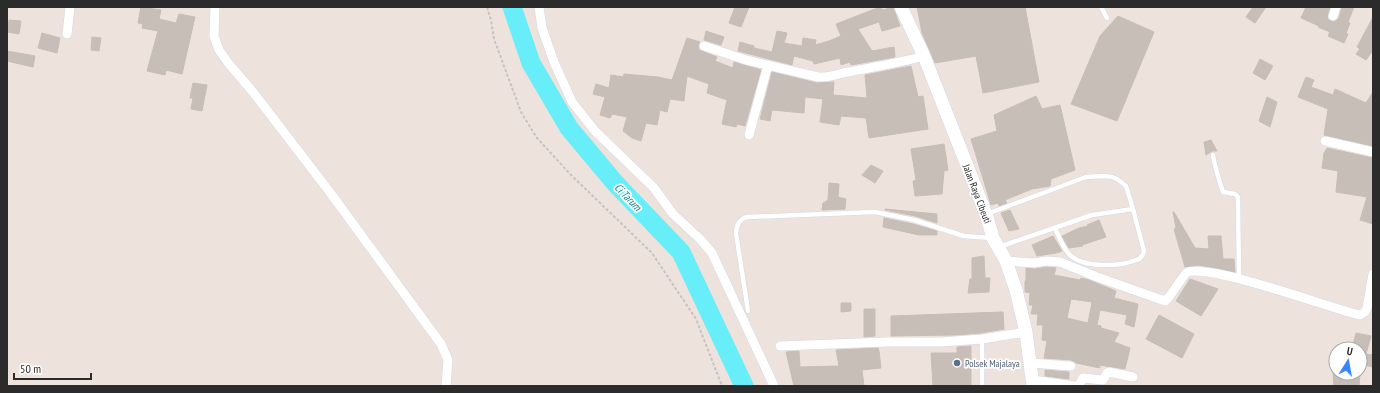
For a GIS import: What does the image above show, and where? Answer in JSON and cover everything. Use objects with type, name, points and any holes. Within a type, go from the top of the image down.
[{"type":"main road","name":"Jalan Raya Cibeuti","points":[[901,7],[924,56],[996,243],[1006,261],[1016,290],[1026,332],[1033,383]]},
{"type":"street","points":[[67,34],[70,7]]},
{"type":"street","points":[[215,7],[214,36],[219,50],[329,191],[441,344],[448,360],[446,386]]},
{"type":"street","points":[[539,7],[542,28],[554,62],[572,102],[595,131],[654,188],[674,214],[712,254],[774,386]]},
{"type":"street","points":[[1333,16],[1336,7]]},
{"type":"street","points":[[704,46],[746,60],[812,76],[826,77],[839,73],[899,63],[924,56]]},
{"type":"street","points":[[749,135],[768,65]]},
{"type":"street","points":[[1325,141],[1373,152]]},
{"type":"street","points":[[1006,261],[1034,263],[1047,261],[1060,262],[1162,300],[1167,299],[1186,273],[1198,270],[1239,279],[1360,315],[1365,312],[1373,274]]},
{"type":"street","points":[[780,346],[886,342],[942,342],[982,339],[1026,332]]},
{"type":"street","points":[[1031,363],[1071,366]]},
{"type":"street","points":[[1033,383],[1075,386],[1079,384],[1083,378],[1103,380],[1110,372],[1133,376]]},
{"type":"lane","points":[[1101,7],[1107,18]]},
{"type":"lane","points":[[1213,155],[1216,171],[1223,190],[1226,193],[1236,195],[1238,197],[1239,279]]},
{"type":"lane","points":[[986,214],[1086,177],[1104,176],[1117,179],[1126,186],[1134,209],[1144,251],[1142,256],[1137,260],[1117,264],[1096,265],[1080,262],[1069,255],[1062,245],[1055,228]]},
{"type":"lane","points":[[748,311],[736,233],[739,222],[743,218],[875,212],[914,220],[964,236],[996,243],[1055,228],[1092,215],[1134,209]]},
{"type":"lane","points":[[982,339],[982,386]]},
{"type":"path","points":[[487,7],[494,39],[518,106],[537,138],[570,174],[652,253],[696,318],[722,386]]},
{"type":"building","points":[[141,7],[161,10],[159,19],[176,23],[179,14],[195,17],[182,74],[166,70],[165,75],[147,71],[158,31],[142,28],[143,24],[138,23]]},
{"type":"building","points":[[735,7],[749,7],[741,27],[729,23]]},
{"type":"building","points":[[880,7],[883,10],[893,7],[900,26],[882,31],[879,22],[858,29],[872,51],[894,47],[895,57],[851,65],[850,62],[841,65],[840,58],[814,64],[813,61],[794,56],[792,65],[738,51],[740,42],[754,46],[754,48],[772,52],[777,31],[787,33],[784,43],[802,46],[803,38],[816,40],[815,45],[829,41],[841,36],[836,24]]},
{"type":"building","points":[[917,7],[1025,7],[1039,82],[983,93],[976,56],[935,63],[922,33]]},
{"type":"building","points":[[1253,7],[1266,7],[1255,23],[1246,17]]},
{"type":"building","points":[[1306,7],[1330,7],[1327,18],[1334,22],[1339,18],[1342,7],[1354,7],[1348,22],[1350,23],[1346,33],[1348,34],[1344,43],[1328,36],[1330,32],[1301,18]]},
{"type":"building","points":[[1118,16],[1154,32],[1117,121],[1071,104],[1100,36]]},
{"type":"building","points":[[1373,17],[1373,50],[1366,60],[1356,54],[1360,49],[1357,47]]},
{"type":"building","points":[[9,20],[21,21],[19,34],[7,32]]},
{"type":"building","points":[[706,31],[724,37],[721,45],[704,40]]},
{"type":"building","points":[[42,33],[60,38],[57,53],[38,48]]},
{"type":"building","points":[[92,37],[101,38],[99,51],[91,50]]},
{"type":"building","points":[[687,38],[700,42],[698,47],[699,50],[717,57],[715,61],[733,68],[734,62],[761,70],[745,126],[737,124],[736,127],[722,124],[727,100],[707,93],[709,84],[687,76],[684,101],[670,99],[667,112],[660,110],[657,125],[646,123],[641,141],[632,138],[623,131],[627,117],[612,114],[610,118],[600,115],[605,97],[593,94],[596,84],[609,88],[611,75],[623,77],[624,74],[658,77],[672,80]]},
{"type":"building","points":[[7,51],[35,56],[33,67],[7,61]]},
{"type":"building","points":[[1260,59],[1273,66],[1265,80],[1253,73]]},
{"type":"building","points":[[911,66],[918,97],[923,96],[928,129],[869,138],[866,118],[841,116],[839,125],[820,122],[823,99],[805,97],[804,113],[772,110],[770,121],[760,119],[772,72],[817,83],[834,82],[833,95],[867,98],[865,75]]},
{"type":"building","points":[[1306,77],[1314,80],[1311,87],[1333,95],[1335,89],[1366,103],[1373,92],[1373,146],[1324,135],[1328,109],[1298,97]]},
{"type":"building","points":[[193,83],[207,85],[202,111],[191,109],[193,98],[190,98]]},
{"type":"building","points":[[1036,96],[1042,109],[1060,105],[1075,170],[1051,179],[1050,186],[1032,189],[1005,200],[1007,203],[999,206],[998,203],[991,205],[971,139],[997,131],[994,115]]},
{"type":"building","points":[[1267,97],[1277,102],[1270,127],[1259,121]]},
{"type":"building","points":[[1211,140],[1217,151],[1212,151],[1206,155],[1204,142]]},
{"type":"building","points":[[944,144],[948,170],[944,171],[942,194],[915,196],[913,181],[916,180],[911,149]]},
{"type":"building","points":[[1327,148],[1373,158],[1373,224],[1360,220],[1367,197],[1336,192],[1338,171],[1322,168],[1324,153]]},
{"type":"building","points":[[871,165],[883,171],[875,183],[862,175]]},
{"type":"building","points":[[829,183],[839,184],[838,197],[846,199],[845,209],[822,210],[823,203],[828,200]]},
{"type":"building","points":[[885,209],[937,214],[937,223],[915,216]]},
{"type":"building","points":[[1010,210],[1019,229],[1009,231],[1001,213]]},
{"type":"building","points":[[1173,212],[1195,248],[1209,249],[1208,236],[1221,236],[1223,259],[1234,259],[1235,272],[1198,265],[1185,267],[1174,229],[1176,228]]},
{"type":"building","points":[[884,218],[937,231],[937,235],[919,235],[883,227]]},
{"type":"building","points":[[1099,220],[1106,237],[1082,245],[1083,246],[1069,248],[1062,236]]},
{"type":"building","points":[[1053,236],[1062,251],[1037,256],[1032,245]]},
{"type":"building","points":[[984,256],[985,278],[990,278],[989,292],[968,293],[970,279],[972,279],[972,258]]},
{"type":"building","points":[[1047,267],[1056,268],[1054,275],[1080,280],[1081,278],[1089,280],[1116,291],[1114,298],[1138,304],[1134,327],[1125,324],[1127,315],[1100,310],[1097,325],[1101,326],[1101,328],[1119,333],[1114,342],[1130,348],[1125,369],[1099,365],[1100,368],[1076,363],[1071,360],[1044,358],[1047,341],[1042,340],[1043,325],[1037,325],[1038,314],[1031,314],[1033,305],[1029,305],[1030,293],[1025,292],[1026,268],[1035,269]],"holes":[[[1071,299],[1092,302],[1088,323],[1067,318]]]},
{"type":"building","points":[[1190,279],[1218,289],[1201,316],[1176,301]]},
{"type":"building","points":[[841,303],[851,303],[851,311],[841,312]]},
{"type":"building","points":[[864,309],[875,309],[875,336],[864,337]]},
{"type":"building","points":[[1003,312],[1004,329],[956,335],[891,336],[891,316]]},
{"type":"building","points":[[1159,315],[1194,334],[1182,358],[1146,339]]},
{"type":"building","points":[[1356,333],[1371,336],[1368,347],[1368,341],[1354,341]]},
{"type":"building","points":[[971,346],[971,386],[933,386],[931,353],[957,353],[957,347]]},
{"type":"building","points":[[878,348],[881,368],[862,370],[864,386],[794,386],[786,352],[799,351],[800,367],[839,366],[836,350]]},
{"type":"building","points":[[1368,354],[1373,355],[1373,367],[1368,366]]},
{"type":"building","points":[[1045,370],[1069,372],[1069,379],[1045,376]]},
{"type":"building","points":[[1334,381],[1359,381],[1359,386],[1334,386]]},
{"type":"waterway","name":"Ci Tarum","points":[[512,7],[531,63],[569,128],[615,183],[681,252],[744,386]]},
{"type":"place","name":"Polsek Majalaya","points":[[957,363]]}]
